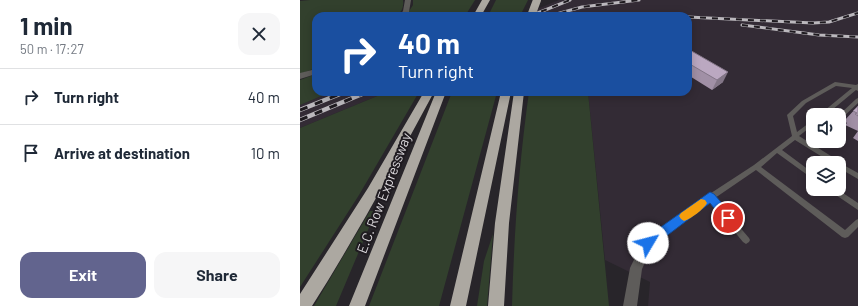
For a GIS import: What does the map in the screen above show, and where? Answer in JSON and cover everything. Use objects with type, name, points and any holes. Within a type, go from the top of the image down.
[{"type":"highway","points":[[479,12],[486,0]]},
{"type":"highway","points":[[532,12],[537,0]]},
{"type":"highway","points":[[302,306],[329,265],[373,192],[426,96]]},
{"type":"highway","name":"E.C. Row Expressway","points":[[357,306],[439,96]]},
{"type":"highway","points":[[458,306],[505,96]]},
{"type":"highway","points":[[496,306],[502,224],[518,96]]},
{"type":"street","points":[[406,12],[408,0]]},
{"type":"street","points":[[300,76],[312,72]]},
{"type":"street","points":[[630,306],[636,268],[648,243]]},
{"type":"lane","points":[[806,144],[795,137],[790,115],[804,102],[834,84],[857,87]]},
{"type":"lane","points":[[831,108],[857,87]]},
{"type":"lane","points":[[846,111],[858,100]]},
{"type":"lane","points":[[648,243],[710,197],[756,167],[806,128]]},
{"type":"lane","points":[[813,148],[826,156]]},
{"type":"lane","points":[[777,150],[806,171]]},
{"type":"lane","points":[[756,167],[845,235],[858,222]]},
{"type":"lane","points":[[846,169],[858,176]]},
{"type":"lane","points":[[842,196],[858,207]]},
{"type":"lane","points":[[710,197],[746,240]]},
{"type":"shaded area","points":[[559,0],[858,0],[858,306],[648,306],[650,282],[605,260],[588,96],[692,96],[692,12],[530,12]]},
{"type":"shaded area","points":[[321,96],[377,96],[300,128],[300,105]]},
{"type":"green space","points":[[403,0],[403,7],[400,12],[312,12],[312,70],[300,74],[300,1]]},
{"type":"green space","points":[[413,0],[475,0],[468,12],[409,12],[413,5]]},
{"type":"green space","points":[[496,0],[528,0],[522,12],[490,12]]},
{"type":"green space","points":[[312,76],[312,96],[321,96],[300,105],[300,80]]},
{"type":"green space","points":[[377,96],[417,96],[359,195],[300,287],[300,128]]},
{"type":"green space","points":[[450,96],[496,96],[439,306],[369,306]]},
{"type":"green space","points":[[528,96],[588,96],[609,306],[512,306],[514,252],[522,145]]},
{"type":"green space","points":[[370,211],[376,211],[336,306],[314,306]]},
{"type":"green space","points":[[493,234],[487,306],[477,306],[484,261]]},
{"type":"building","points":[[692,51],[728,72],[717,80],[692,65]]},
{"type":"building","points":[[858,106],[858,116],[855,114],[857,113],[853,111]]},
{"type":"railway","points":[[540,12],[570,0]]},
{"type":"railway","points":[[564,12],[582,7],[639,0]]},
{"type":"railway","points":[[692,17],[813,23],[829,22],[858,13]]},
{"type":"railway","points":[[742,25],[819,35],[858,37]]},
{"type":"railway","points":[[300,110],[335,96]]},
{"type":"railway","points":[[300,120],[357,96]]},
{"type":"slow traffic","points":[[684,216],[701,203]]},
{"type":"route","points":[[648,243],[710,197],[728,218]]}]
